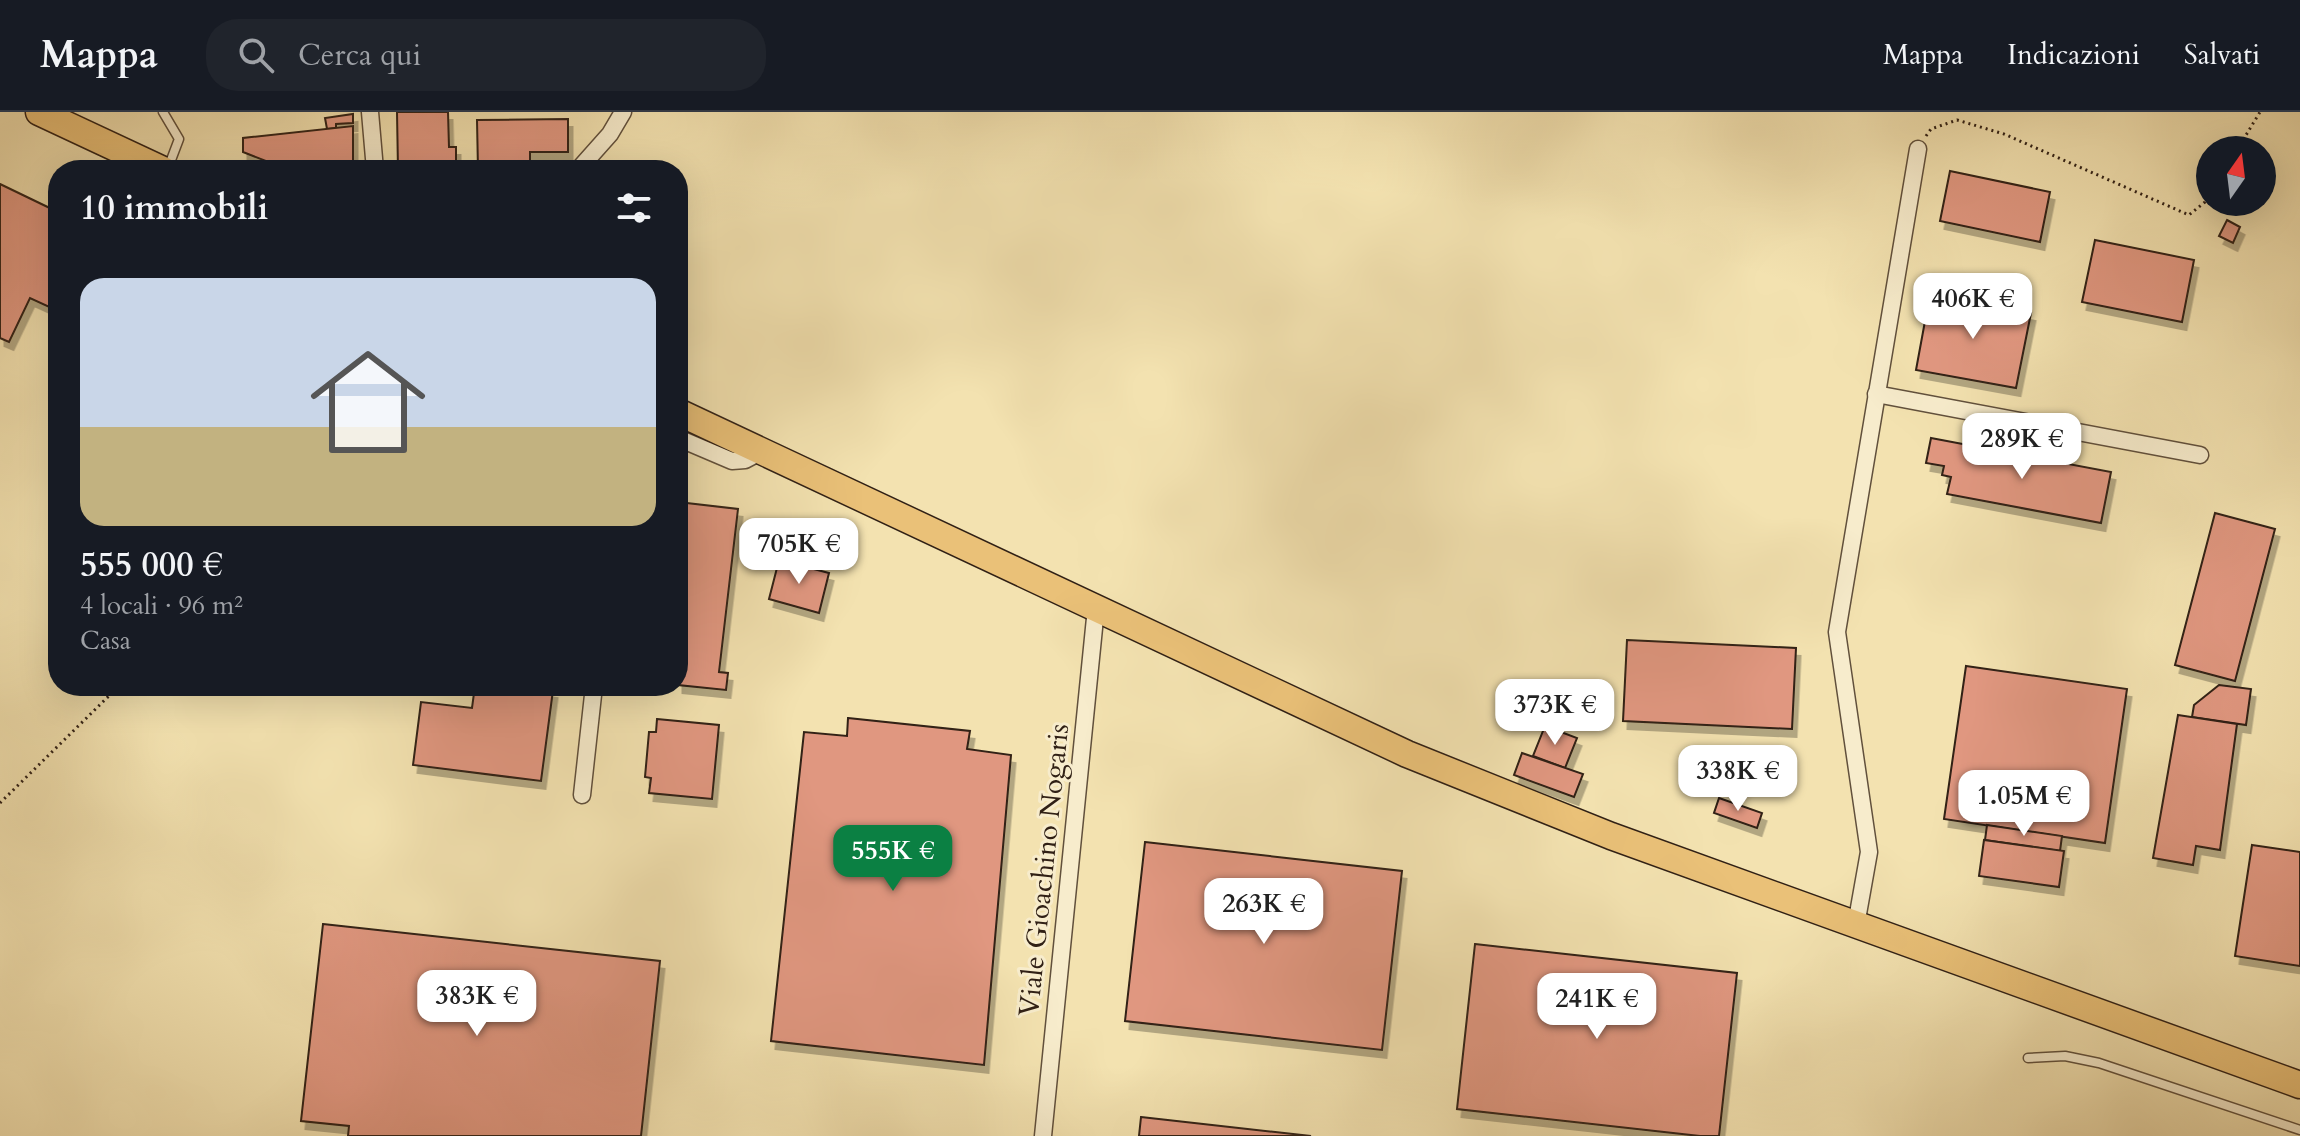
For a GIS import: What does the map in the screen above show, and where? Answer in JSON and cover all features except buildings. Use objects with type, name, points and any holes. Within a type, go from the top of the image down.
[{"type":"main road","points":[[39,112],[143,160]]},
{"type":"main road","points":[[688,417],[1407,754],[1611,836],[2300,1085]]},
{"type":"street","points":[[370,112],[374,160]]},
{"type":"street","points":[[587,160],[610,134],[623,112]]},
{"type":"street","points":[[1856,925],[1869,852],[1837,632],[1918,149]]},
{"type":"street","points":[[1876,394],[2200,455]]},
{"type":"street","points":[[688,442],[732,461],[745,460],[762,451]]},
{"type":"street","name":"Viale Gioachino Nogaris","points":[[1043,1136],[1096,608]]},
{"type":"street","points":[[582,795],[593,696]]},
{"type":"lane","points":[[163,112],[179,139],[170,160]]},
{"type":"lane","points":[[2028,1058],[2065,1056],[2099,1063],[2300,1130]]},
{"type":"path","points":[[2245,136],[2260,112]]},
{"type":"path","points":[[1918,149],[1931,129],[1957,120],[2004,134],[2189,215],[2196,209]]},
{"type":"path","points":[[0,803],[109,696]]}]
